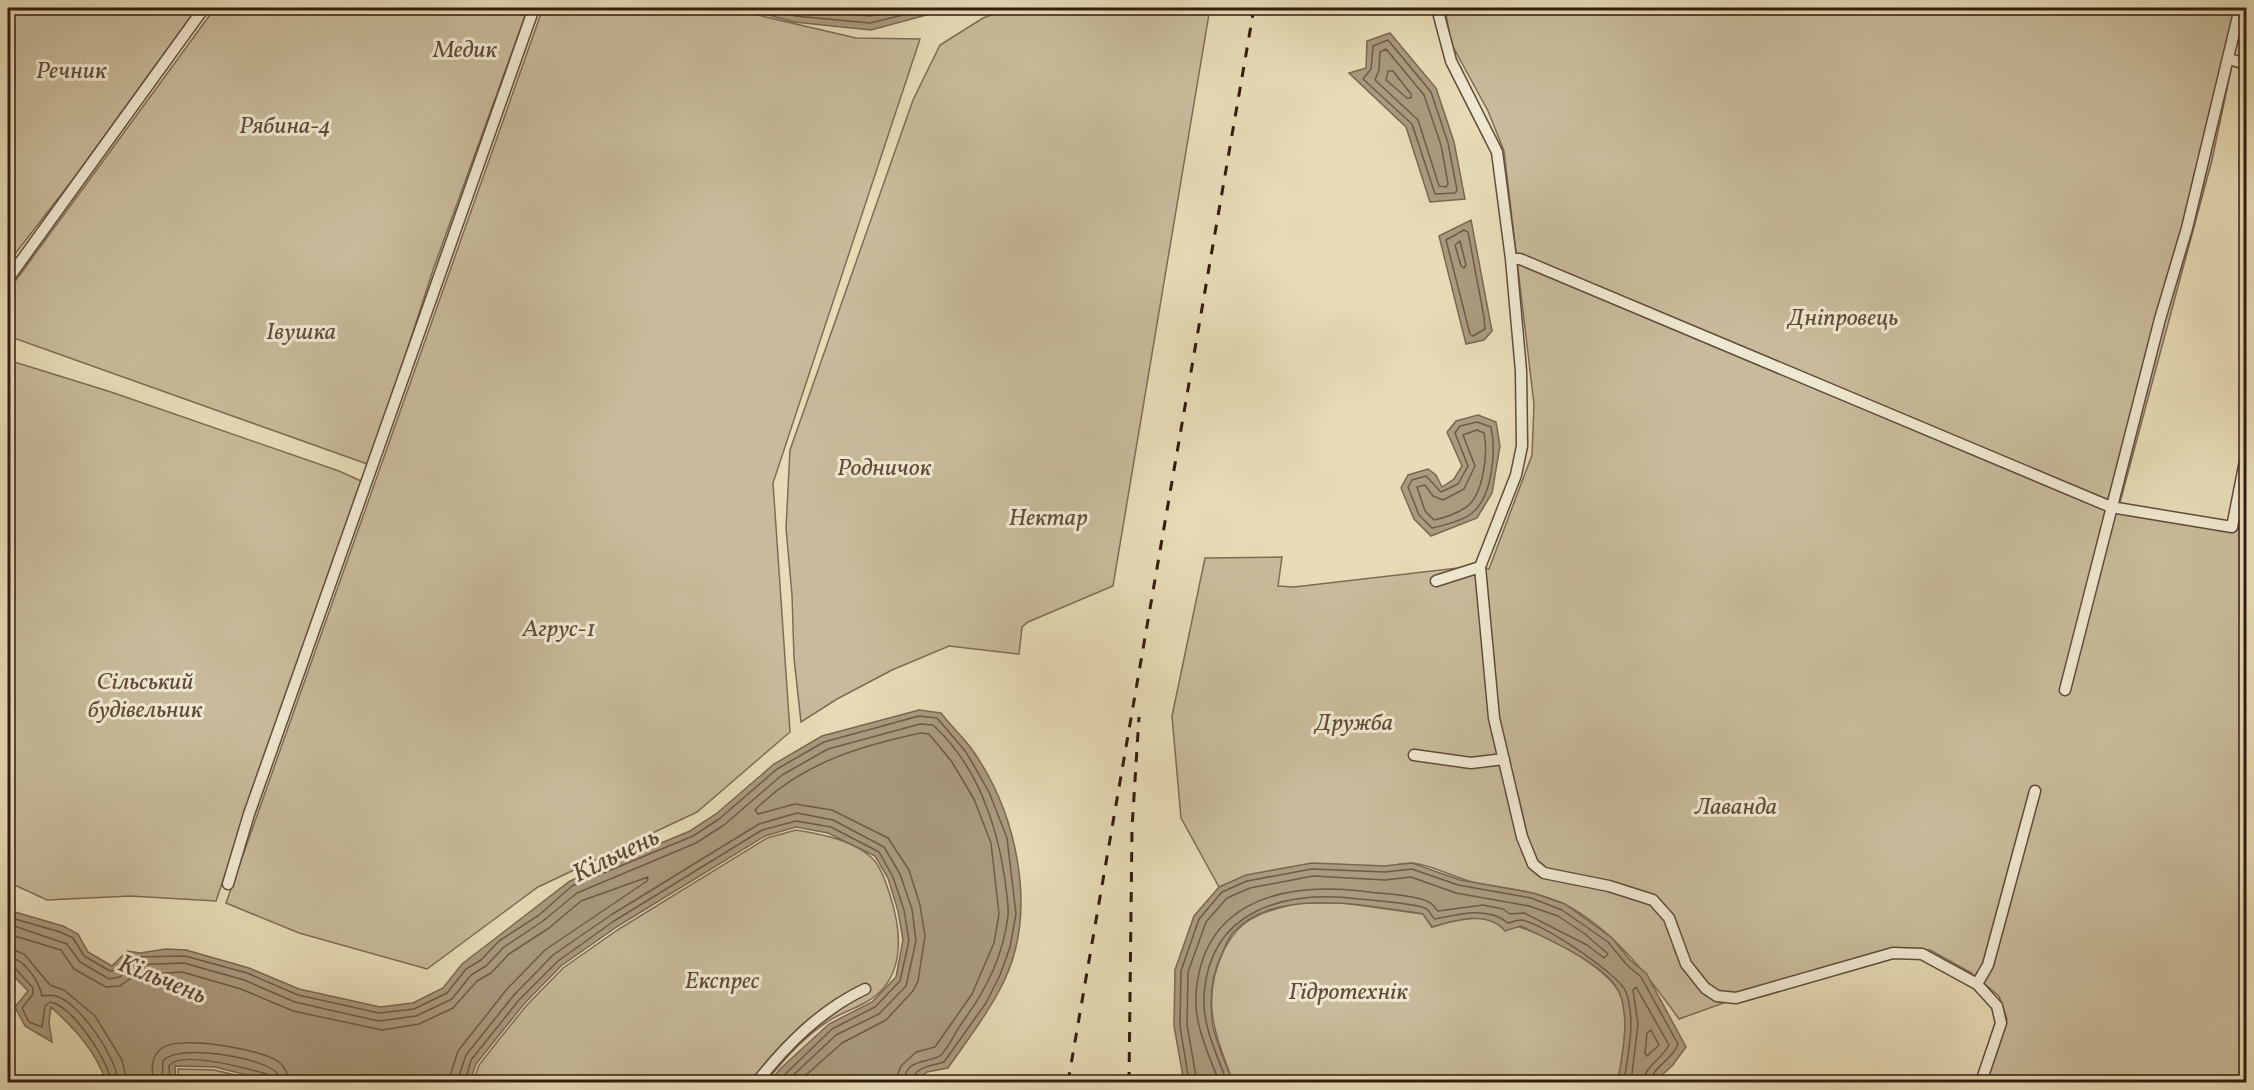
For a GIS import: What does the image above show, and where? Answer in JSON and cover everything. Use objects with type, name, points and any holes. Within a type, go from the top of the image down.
[{"type":"street","points":[[8,279],[204,8]]},
{"type":"street","points":[[228,884],[249,814],[534,8]]},
{"type":"street","points":[[1437,8],[1451,61],[1497,152],[1511,260],[1521,371],[1522,446],[1516,475],[1480,567],[1494,718],[1521,837],[1533,864],[1544,873],[1609,886],[1653,900],[1669,918],[1686,964],[1705,988],[1717,996],[1737,998],[1893,953],[1922,954],[1977,984],[1997,1006],[2001,1023],[1981,1083]]},
{"type":"street","points":[[2240,8],[2247,19]]},
{"type":"street","points":[[2065,690],[2229,59],[2240,8]]},
{"type":"street","points":[[2229,59],[2247,64]]},
{"type":"street","points":[[1511,260],[1520,260],[1643,310],[2111,507],[2232,527],[2247,456]]},
{"type":"street","points":[[1436,581],[1480,567]]},
{"type":"street","points":[[1413,755],[1472,764],[1504,759]]},
{"type":"street","points":[[1977,984],[1988,965],[2035,791]]},
{"type":"street","points":[[758,1083],[782,1051],[808,1027],[842,1000],[865,989]]},
{"type":"green space","name":"Речник","points":[[8,8],[197,8],[74,178],[8,263]]},
{"type":"green space","points":[[215,8],[528,8],[433,270],[370,465],[8,336],[8,291]]},
{"type":"green space","name":"Агрус-1","points":[[543,8],[727,8],[856,38],[920,39],[773,483],[790,732],[697,812],[538,887],[427,969],[299,933],[226,903]]},
{"type":"green space","points":[[1010,8],[1210,8],[1113,586],[1028,622],[1022,627],[1019,654],[949,646],[892,670],[837,699],[801,722],[794,658],[792,595],[786,528],[790,450],[913,100],[940,45],[983,18]]},
{"type":"green space","points":[[1445,8],[2244,8],[2212,160],[2118,510],[2246,530],[2246,1082],[1986,1082],[2007,1019],[1999,996],[1970,972],[1930,950],[1898,948],[1796,977],[1679,1019],[1642,970],[1614,940],[1581,914],[1543,896],[1476,883],[1411,863],[1387,866],[1281,869],[1241,878],[1219,887],[1181,818],[1172,716],[1205,558],[1282,557],[1278,586],[1294,587],[1476,564],[1489,569],[1532,455],[1534,404],[1504,151],[1488,111],[1451,43]]},
{"type":"green space","name":"Сільський будівельник","points":[[8,360],[111,392],[339,471],[361,481],[216,901],[130,896],[47,900],[8,882]]},
{"type":"green space","name":"Експрес","points":[[796,830],[846,842],[872,858],[881,870],[894,909],[898,953],[889,980],[880,991],[868,1001],[818,1028],[794,1049],[766,1082],[473,1082],[479,1065],[497,1042],[526,1006],[563,968],[619,929],[767,838]]},
{"type":"green space","name":"Гідротехнік","points":[[1298,903],[1343,903],[1423,914],[1432,927],[1469,919],[1497,920],[1536,933],[1557,943],[1595,967],[1610,980],[1623,1001],[1625,1024],[1618,1082],[1233,1082],[1213,1017],[1213,985],[1217,968],[1230,940],[1245,923],[1265,912]]},
{"type":"green space","points":[[178,1069],[214,1070],[264,1082],[179,1082]]},
{"type":"water","points":[[742,8],[952,8],[871,30],[794,22]]},
{"type":"water","points":[[1390,33],[1436,88],[1454,142],[1465,199],[1430,202],[1406,127],[1349,73],[1366,68],[1367,41]]},
{"type":"water","points":[[1471,220],[1492,331],[1484,340],[1466,344],[1439,236]]},
{"type":"water","points":[[1478,415],[1496,422],[1500,446],[1492,493],[1477,518],[1431,536],[1414,519],[1401,488],[1408,475],[1428,469],[1436,475],[1442,487],[1454,479],[1462,466],[1447,432],[1456,421]]},
{"type":"water","name":"Кільчень","points":[[919,710],[941,713],[971,748],[987,773],[1010,830],[1021,891],[1020,921],[1015,951],[1005,979],[993,1002],[948,1068],[927,1072],[915,1082],[769,1082],[829,1024],[872,1002],[896,977],[903,940],[898,911],[888,878],[875,856],[828,833],[796,827],[765,836],[618,926],[561,966],[524,1004],[476,1064],[470,1082],[275,1082],[215,1067],[175,1066],[176,1082],[106,1082],[91,1050],[51,1007],[49,1022],[52,1042],[25,1026],[15,1007],[28,991],[8,970],[8,910],[63,926],[78,934],[88,952],[112,966],[127,951],[140,953],[166,949],[186,950],[249,968],[299,989],[380,1007],[413,1003],[443,988],[462,964],[570,881],[690,831],[716,814],[774,764],[822,736]]},
{"type":"water","points":[[1312,863],[1385,866],[1412,863],[1460,880],[1533,893],[1565,904],[1612,938],[1630,960],[1646,973],[1686,1047],[1672,1066],[1654,1082],[1618,1082],[1625,1027],[1623,1005],[1614,983],[1591,963],[1521,926],[1505,931],[1490,921],[1471,918],[1432,927],[1423,914],[1349,904],[1295,904],[1270,909],[1249,919],[1231,935],[1217,965],[1211,991],[1213,1027],[1233,1082],[1184,1082],[1174,1026],[1175,970],[1194,916],[1219,887],[1246,875]]},
{"type":"railway","points":[[1068,1082],[1254,8]]},
{"type":"railway","points":[[1129,1082],[1132,828],[1139,717]]},
{"type":"park label","name":"Медик","points":[[465,51]]},
{"type":"park label","name":"Рябина-4","points":[[285,127]]},
{"type":"park label","name":"Дніпровець","points":[[1843,319]]},
{"type":"park label","name":"Івушка","points":[[301,333]]},
{"type":"park label","name":"Родничок","points":[[884,469]]},
{"type":"park label","name":"Нектар","points":[[1048,519]]},
{"type":"park label","name":"Дружба","points":[[1354,724]]},
{"type":"park label","name":"Лаванда","points":[[1736,808]]}]
